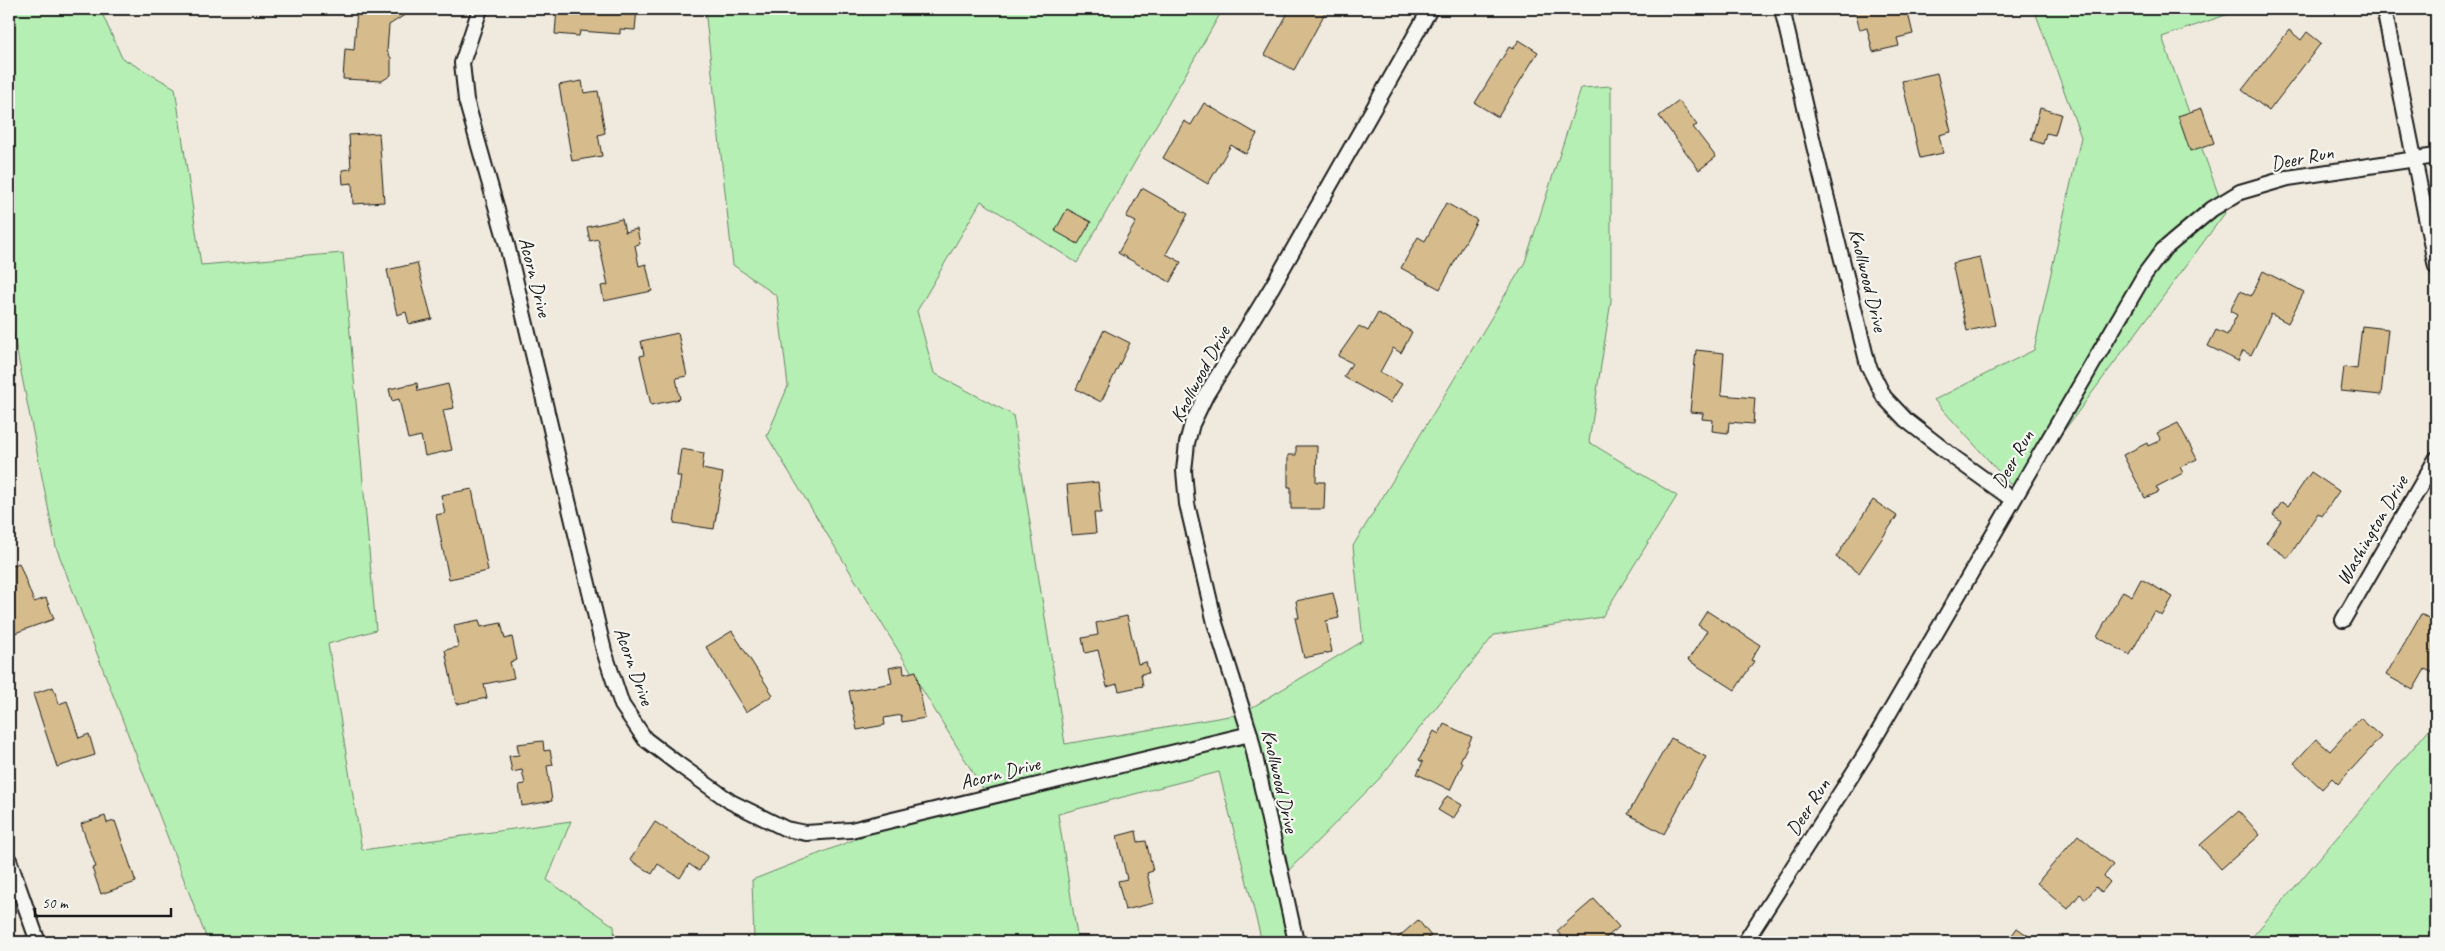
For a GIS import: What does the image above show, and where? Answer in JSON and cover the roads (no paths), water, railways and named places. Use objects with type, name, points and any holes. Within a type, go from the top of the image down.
[{"type":"street","name":"Acorn Drive","points":[[480,9],[462,64],[466,100],[507,245],[604,651],[622,705],[645,739],[732,802],[786,829],[806,833],[851,830],[1250,734]]},
{"type":"street","name":"Knollwood Drive","points":[[1296,942],[1250,734],[1215,623],[1186,504],[1184,471],[1187,443],[1192,424],[1206,395],[1272,287],[1430,9]]},
{"type":"street","name":"Knollwood Drive","points":[[1782,9],[1868,365],[1884,397],[1906,420],[1956,460],[2013,500]]},
{"type":"street","points":[[2384,9],[2436,267]]},
{"type":"street","name":"Deer Run","points":[[1745,942],[1866,753],[2145,274],[2170,244],[2212,209],[2240,192],[2288,178],[2436,156]]},
{"type":"street","name":"Washington Drive","points":[[2343,620],[2436,459]]},
{"type":"street","points":[[9,860],[38,942]]}]
